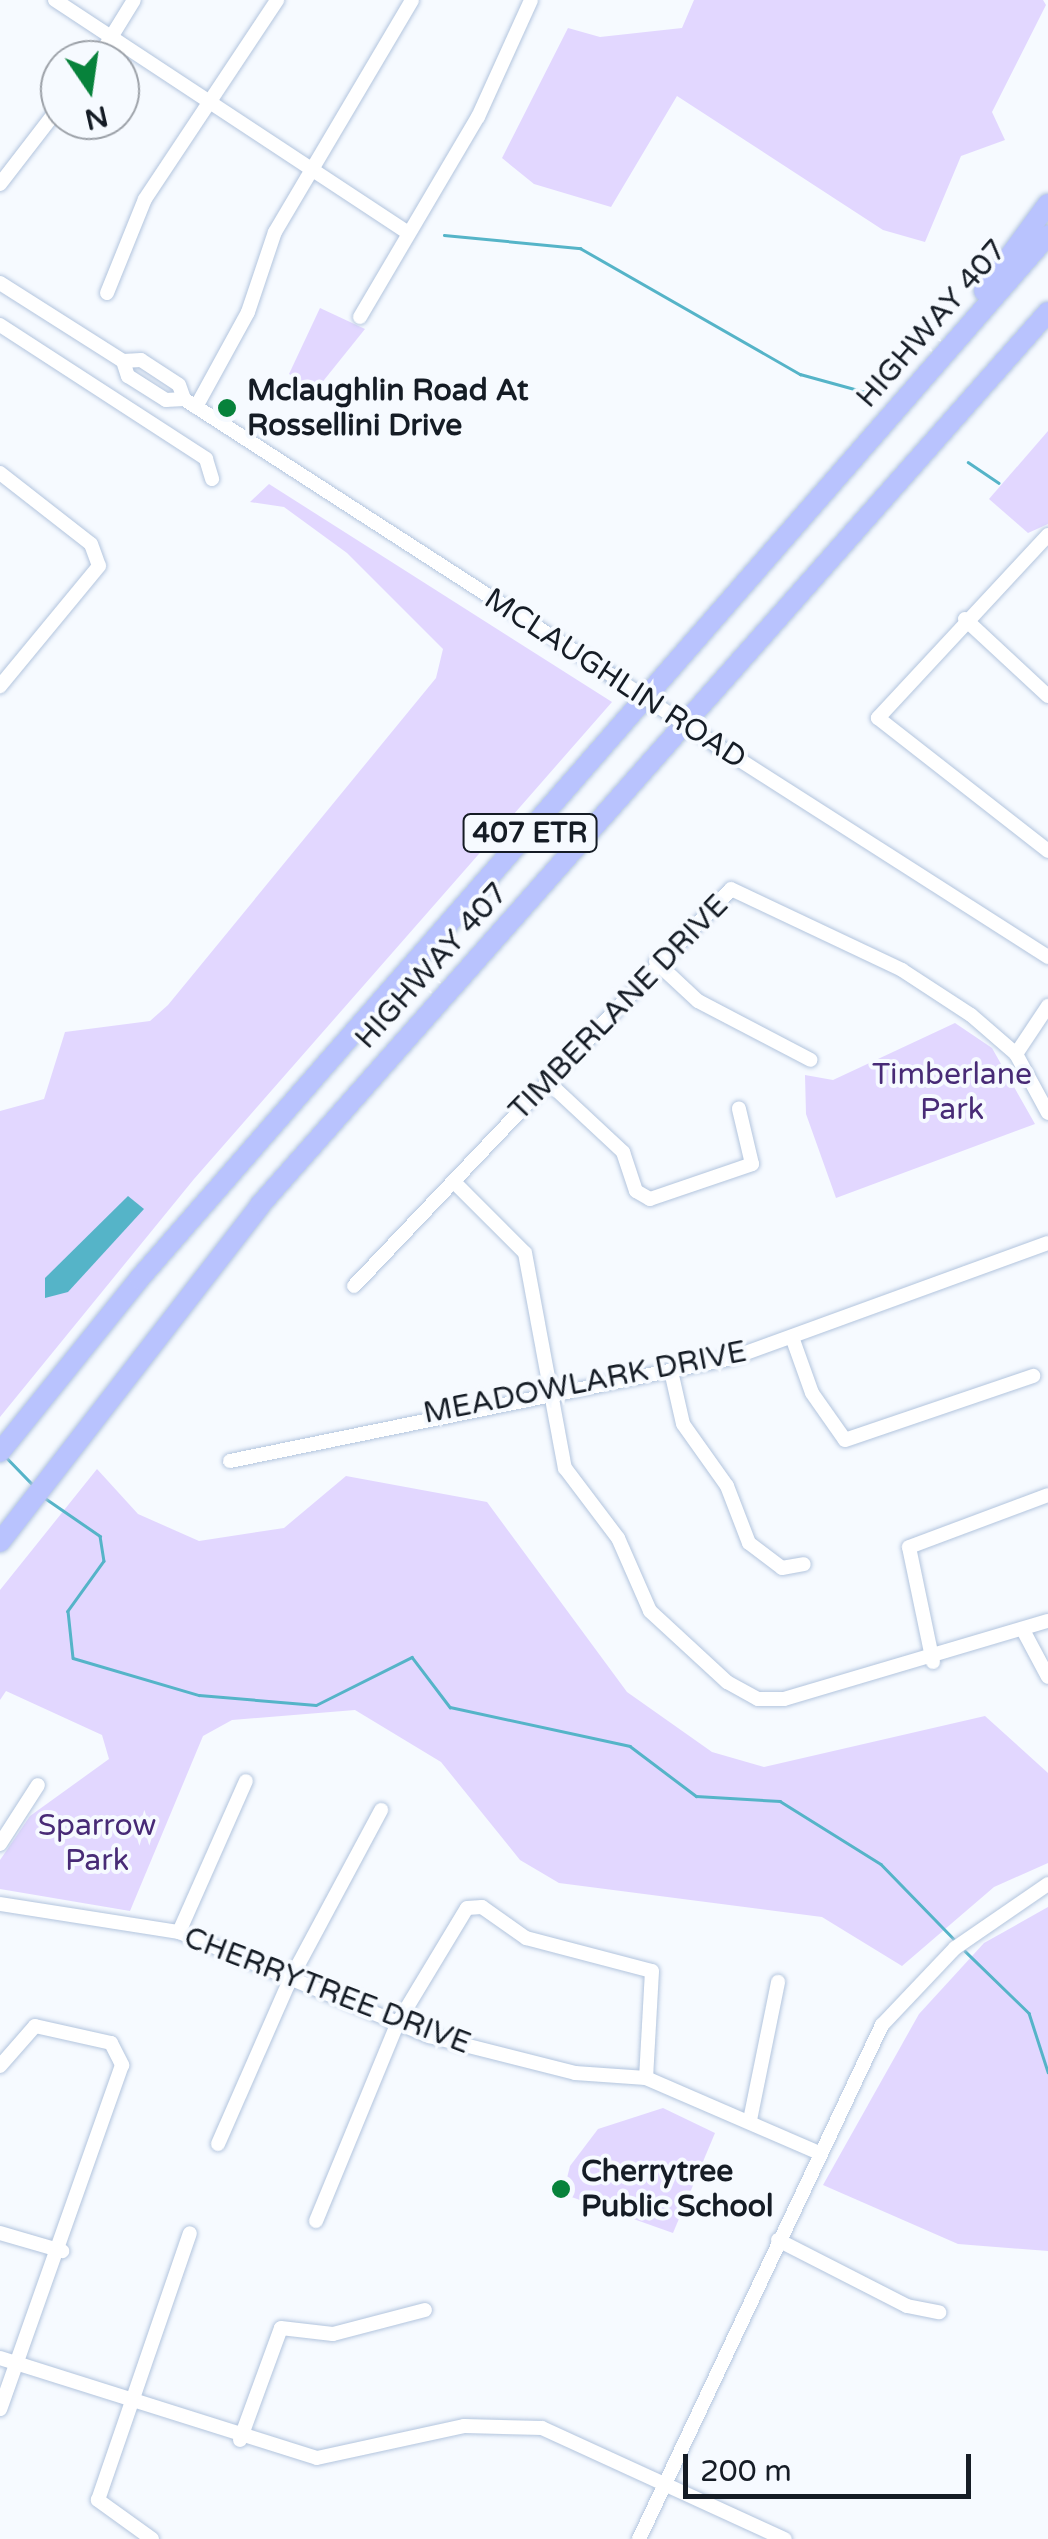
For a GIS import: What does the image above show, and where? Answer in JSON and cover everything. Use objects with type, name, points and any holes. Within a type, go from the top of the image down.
[{"type":"highway","points":[[935,368],[1048,204]]},
{"type":"highway","name":"HIGHWAY 407","points":[[0,1452],[1048,235]]},
{"type":"highway","name":"HIGHWAY 407","points":[[4,1536],[260,1204],[1048,312]]},
{"type":"highway","points":[[1027,338],[1048,320]]},
{"type":"street","points":[[55,0],[210,108],[408,232]]},
{"type":"street","points":[[113,39],[134,0]]},
{"type":"street","points":[[107,293],[144,199],[210,108],[277,0]]},
{"type":"street","points":[[190,403],[248,312],[276,232],[313,175],[412,0]]},
{"type":"street","points":[[360,317],[478,117],[530,0]]},
{"type":"street","points":[[0,184],[40,132]]},
{"type":"street","name":"MCLAUGHLIN ROAD","points":[[0,283],[124,361],[141,384],[190,403],[1048,957]]},
{"type":"street","points":[[0,326],[206,459],[212,479]]},
{"type":"street","points":[[0,473],[91,544],[98,566],[0,686]]},
{"type":"street","points":[[1048,535],[965,619],[878,718],[1048,852]]},
{"type":"street","points":[[965,619],[1048,696]]},
{"type":"street","name":"TIMBERLANE DRIVE","points":[[354,1286],[656,962],[741,887],[902,970],[1016,1054],[1048,1114]]},
{"type":"street","points":[[656,962],[698,1001],[811,1060]]},
{"type":"street","points":[[1016,1054],[1048,1006]]},
{"type":"street","points":[[548,1082],[623,1152],[636,1191],[650,1199],[752,1164],[738,1109]]},
{"type":"street","points":[[454,1182],[525,1253],[555,1393],[565,1468],[618,1538],[650,1612],[727,1682],[758,1699],[784,1699],[933,1662],[1048,1621]]},
{"type":"street","name":"MEADOWLARK DRIVE","points":[[230,1461],[671,1371],[792,1337],[1048,1243]]},
{"type":"street","points":[[792,1337],[812,1393],[845,1440],[1034,1376]]},
{"type":"street","points":[[671,1371],[683,1424],[727,1486],[749,1543],[782,1568],[804,1564]]},
{"type":"street","points":[[933,1662],[909,1547],[1048,1495]]},
{"type":"street","points":[[1023,1630],[1048,1677]]},
{"type":"street","points":[[179,1932],[246,1781]]},
{"type":"street","points":[[0,1844],[38,1785]]},
{"type":"street","points":[[218,2144],[290,1980],[380,1810]]},
{"type":"street","points":[[639,2539],[882,2026],[942,1959],[1048,1884]]},
{"type":"street","name":"CHERRYTREE DRIVE","points":[[0,1904],[179,1932],[397,2024],[523,2062],[646,2078],[819,2153]]},
{"type":"street","points":[[316,2221],[397,2024],[452,1920],[482,1907],[526,1938],[652,1971],[646,2078]]},
{"type":"street","points":[[750,2120],[778,1982]]},
{"type":"street","points":[[0,2066],[36,2026],[121,2052],[62,2251],[22,2365],[0,2409]]},
{"type":"street","points":[[0,2233],[62,2251]]},
{"type":"street","points":[[152,2539],[98,2500],[136,2401],[190,2233]]},
{"type":"street","points":[[778,2240],[907,2306],[939,2312]]},
{"type":"street","points":[[240,2440],[281,2328],[332,2334],[425,2310]]},
{"type":"street","points":[[0,2358],[136,2401],[240,2440],[316,2458],[515,2424],[588,2443],[785,2539]]},
{"type":"green space","points":[[694,0],[1043,0],[1046,5],[992,112],[1005,140],[961,156],[925,242],[883,230],[677,96],[611,207],[534,184],[502,158],[568,28],[600,37],[682,28]]},
{"type":"green space","points":[[320,308],[365,329],[316,390],[289,374]]},
{"type":"green space","points":[[1048,431],[1048,524],[1028,533],[989,499]]},
{"type":"green space","points":[[269,484],[612,702],[194,1179],[0,1417],[0,1111],[44,1099],[65,1032],[150,1021],[168,1005],[436,678],[443,649],[347,553],[284,507],[250,502]]},
{"type":"green space","name":"Timberlane Park","points":[[955,1023],[992,1048],[1035,1124],[836,1198],[806,1114],[805,1075],[833,1080]]},
{"type":"green space","name":"Sparrow Park","points":[[97,1469],[138,1514],[199,1541],[284,1528],[346,1476],[487,1502],[627,1692],[712,1752],[764,1767],[985,1716],[1048,1773],[1048,1863],[994,1887],[902,1966],[822,1917],[559,1883],[520,1860],[441,1762],[355,1710],[232,1720],[203,1736],[130,1911],[0,1889],[0,1860],[30,1816],[109,1759],[102,1735],[6,1691],[0,1700],[0,1590]]},
{"type":"green space","points":[[1048,1907],[1048,2251],[958,2244],[823,2185],[919,2014],[984,1943]]},
{"type":"green space","points":[[663,2108],[715,2133],[673,2233],[563,2194],[570,2166],[598,2129]]},
{"type":"water","points":[[128,1196],[144,1209],[68,1292],[45,1298],[45,1278]]},
{"type":"waterway","points":[[444,235],[580,248],[800,374],[869,393]]},
{"type":"waterway","points":[[968,462],[999,483]]},
{"type":"waterway","points":[[7,1458],[33,1485]]},
{"type":"waterway","points":[[45,1498],[100,1536],[104,1561],[68,1611],[73,1658],[199,1695],[316,1705],[412,1657],[450,1707],[630,1746],[696,1796],[780,1801],[881,1864],[956,1941]]},
{"type":"waterway","points":[[965,1951],[1029,2013],[1048,2072]]},
{"type":"place","name":"Mclaughlin Road At Rossellini Drive","points":[[227,408]]},
{"type":"place","name":"Cherrytree Public School","points":[[561,2189]]}]
